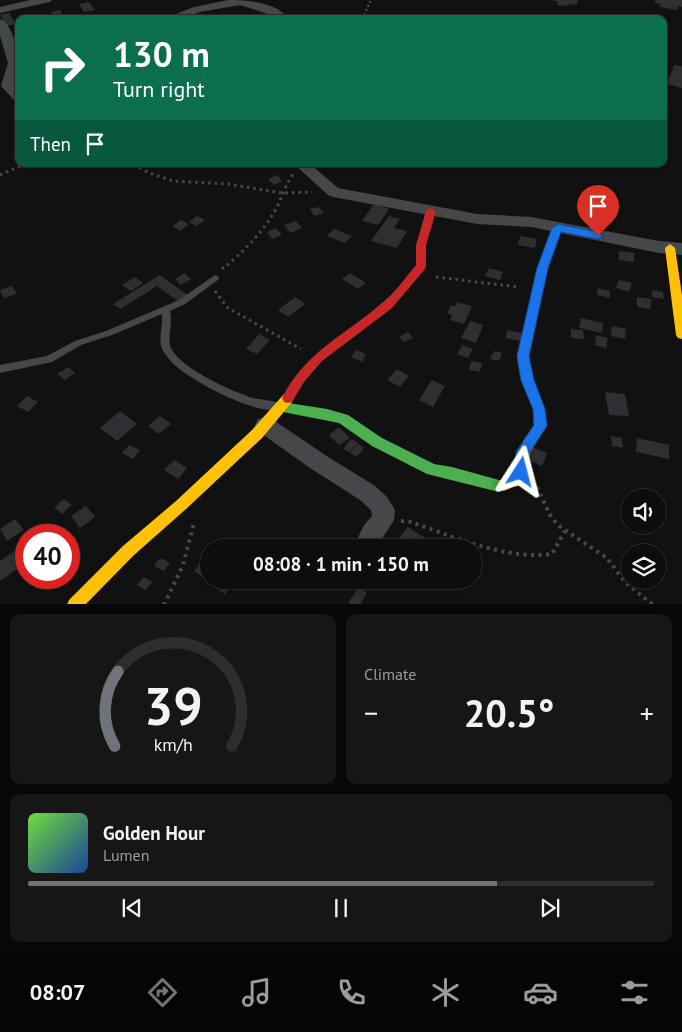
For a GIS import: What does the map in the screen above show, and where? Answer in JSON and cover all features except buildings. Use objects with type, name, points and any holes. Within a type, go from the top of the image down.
[{"type":"street","points":[[0,10],[46,0]]},
{"type":"street","points":[[181,15],[198,9],[241,0],[247,5],[276,12],[279,15]]},
{"type":"street","points":[[0,23],[8,40],[15,49],[14,63],[8,86],[15,94]]},
{"type":"street","points":[[298,167],[333,192],[477,219],[531,222],[676,248],[682,335]]},
{"type":"street","points":[[74,604],[128,551],[181,505],[265,425],[282,407],[300,379],[318,358],[388,305],[421,266],[421,246],[431,211]]},
{"type":"street","points":[[282,407],[327,414],[343,419],[377,442],[432,470],[452,473],[498,486],[517,478],[521,472],[523,452],[540,426],[539,409],[527,380],[523,356],[543,268],[558,228]]},
{"type":"street","points":[[265,425],[292,446],[341,477],[366,490],[377,500],[384,510],[383,520],[368,539]]},
{"type":"lane","points":[[0,369],[49,359],[78,343],[108,333],[182,302],[215,278]]},
{"type":"lane","points":[[165,309],[167,314],[166,346],[170,355],[178,362],[192,373],[228,393],[254,403],[282,407]]},
{"type":"path","points":[[364,15],[371,0]]},
{"type":"path","points":[[0,175],[17,167]]},
{"type":"path","points":[[139,167],[149,173],[173,181],[228,184],[282,193],[333,192]]},
{"type":"path","points":[[298,167],[284,185],[278,205],[257,235],[238,257],[226,265],[215,278],[214,290],[228,308],[318,358]]},
{"type":"path","points":[[416,274],[538,289]]},
{"type":"path","points":[[523,462],[551,517],[565,531],[607,558],[625,582],[653,604]]},
{"type":"path","points":[[164,604],[181,573],[189,552],[195,516]]},
{"type":"path","points":[[383,520],[411,522],[500,549],[530,555],[552,554],[565,531]]},
{"type":"traffic: fast","points":[[282,407],[327,414],[343,419],[377,442],[432,470],[452,473],[499,486],[504,485]]},
{"type":"traffic: slow","points":[[504,485],[517,478],[521,472],[523,452],[540,426],[539,409],[527,380],[523,356],[543,268],[557,228]]},
{"type":"traffic: slow","points":[[670,248],[682,335]]},
{"type":"traffic: slow","points":[[75,604],[128,551],[181,505],[257,434],[288,398]]},
{"type":"traffic: jam","points":[[288,398],[300,379],[318,358],[388,305],[421,266],[421,245],[431,211]]},
{"type":"route","points":[[521,472],[523,452],[527,443],[540,426],[539,409],[527,380],[523,356],[543,268],[558,228],[598,236]]}]
